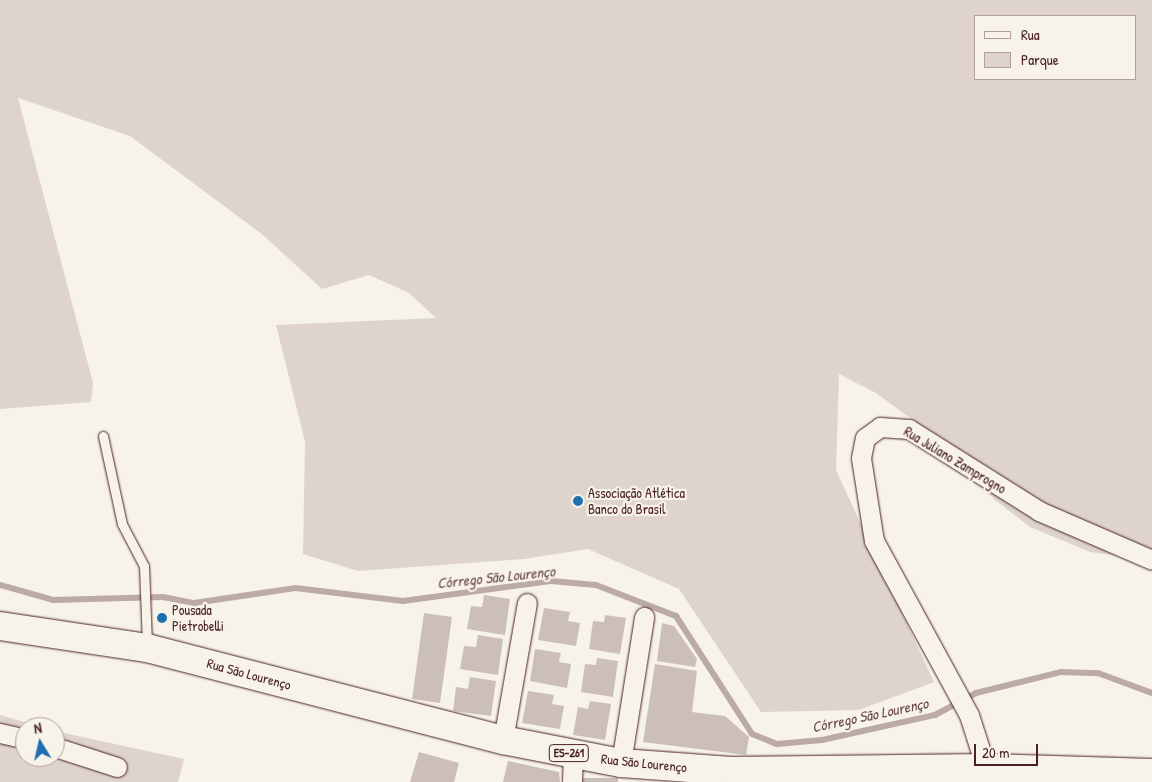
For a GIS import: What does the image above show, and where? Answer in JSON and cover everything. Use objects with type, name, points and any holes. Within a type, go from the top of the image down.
[{"type":"main road","name":"Rua São Lourenço","points":[[0,626],[147,648],[503,740],[621,762],[731,772],[986,768],[1152,773]]},
{"type":"street","name":"Rua Juliano Zamprogno","points":[[986,768],[969,715],[874,541],[862,458],[871,430],[890,426],[909,430],[1039,511],[1152,560]]},
{"type":"street","points":[[503,740],[527,603]]},
{"type":"street","points":[[621,762],[644,617]]},
{"type":"street","points":[[0,733],[15,737]]},
{"type":"street","points":[[65,750],[117,767]]},
{"type":"street","points":[[572,782],[573,753]]},
{"type":"lane","points":[[103,436],[119,516],[140,551],[145,582],[147,648]]},
{"type":"green space","points":[[0,0],[1152,0],[1152,560],[1090,552],[1030,527],[995,500],[921,426],[876,393],[839,374],[836,470],[934,682],[859,710],[761,712],[679,589],[588,549],[524,559],[358,571],[303,554],[305,442],[276,325],[436,318],[409,293],[369,275],[322,289],[263,235],[130,136],[18,98],[93,383],[91,402],[0,409]]},
{"type":"green space","points":[[0,715],[15,719],[15,767],[65,767],[65,733],[184,759],[178,782],[0,782]]},
{"type":"building","points":[[484,595],[510,599],[505,635],[467,629],[471,606],[482,607]]},
{"type":"building","points":[[544,608],[570,612],[568,621],[580,623],[576,646],[538,640]]},
{"type":"building","points":[[424,613],[452,617],[440,703],[412,699]]},
{"type":"building","points":[[605,615],[626,618],[620,654],[589,649],[593,621],[604,622]]},
{"type":"building","points":[[662,623],[674,626],[697,659],[695,667],[657,661]]},
{"type":"building","points":[[478,635],[503,639],[498,675],[460,669],[464,646],[476,647]]},
{"type":"building","points":[[535,649],[561,653],[559,662],[571,664],[567,688],[530,681]]},
{"type":"building","points":[[597,658],[618,661],[613,697],[581,692],[585,664],[596,665]]},
{"type":"building","points":[[655,664],[697,671],[692,712],[725,716],[749,737],[746,755],[643,742]]},
{"type":"building","points":[[470,677],[496,681],[491,716],[453,711],[456,687],[468,689]]},
{"type":"building","points":[[528,691],[554,695],[552,704],[564,706],[560,729],[522,723]]},
{"type":"building","points":[[590,701],[611,704],[605,740],[573,735],[578,707],[588,709]]},
{"type":"building","points":[[419,752],[459,763],[454,782],[410,782]]},
{"type":"building","points":[[508,761],[559,772],[560,782],[503,782]]},
{"type":"building","points":[[581,778],[618,778],[618,782],[581,782]]},
{"type":"waterway","name":"Córrego São Lourenço","points":[[0,585],[53,600],[163,597],[194,603],[295,588],[403,601],[551,581],[596,585],[676,616],[752,734],[777,744],[822,740],[935,715],[976,693],[1061,672],[1098,673],[1152,693]]},
{"type":"place","name":"Associação Atlética Banco do Brasil","points":[[578,501]]},
{"type":"place","name":"Pousada Pietrobelli","points":[[162,618]]}]
